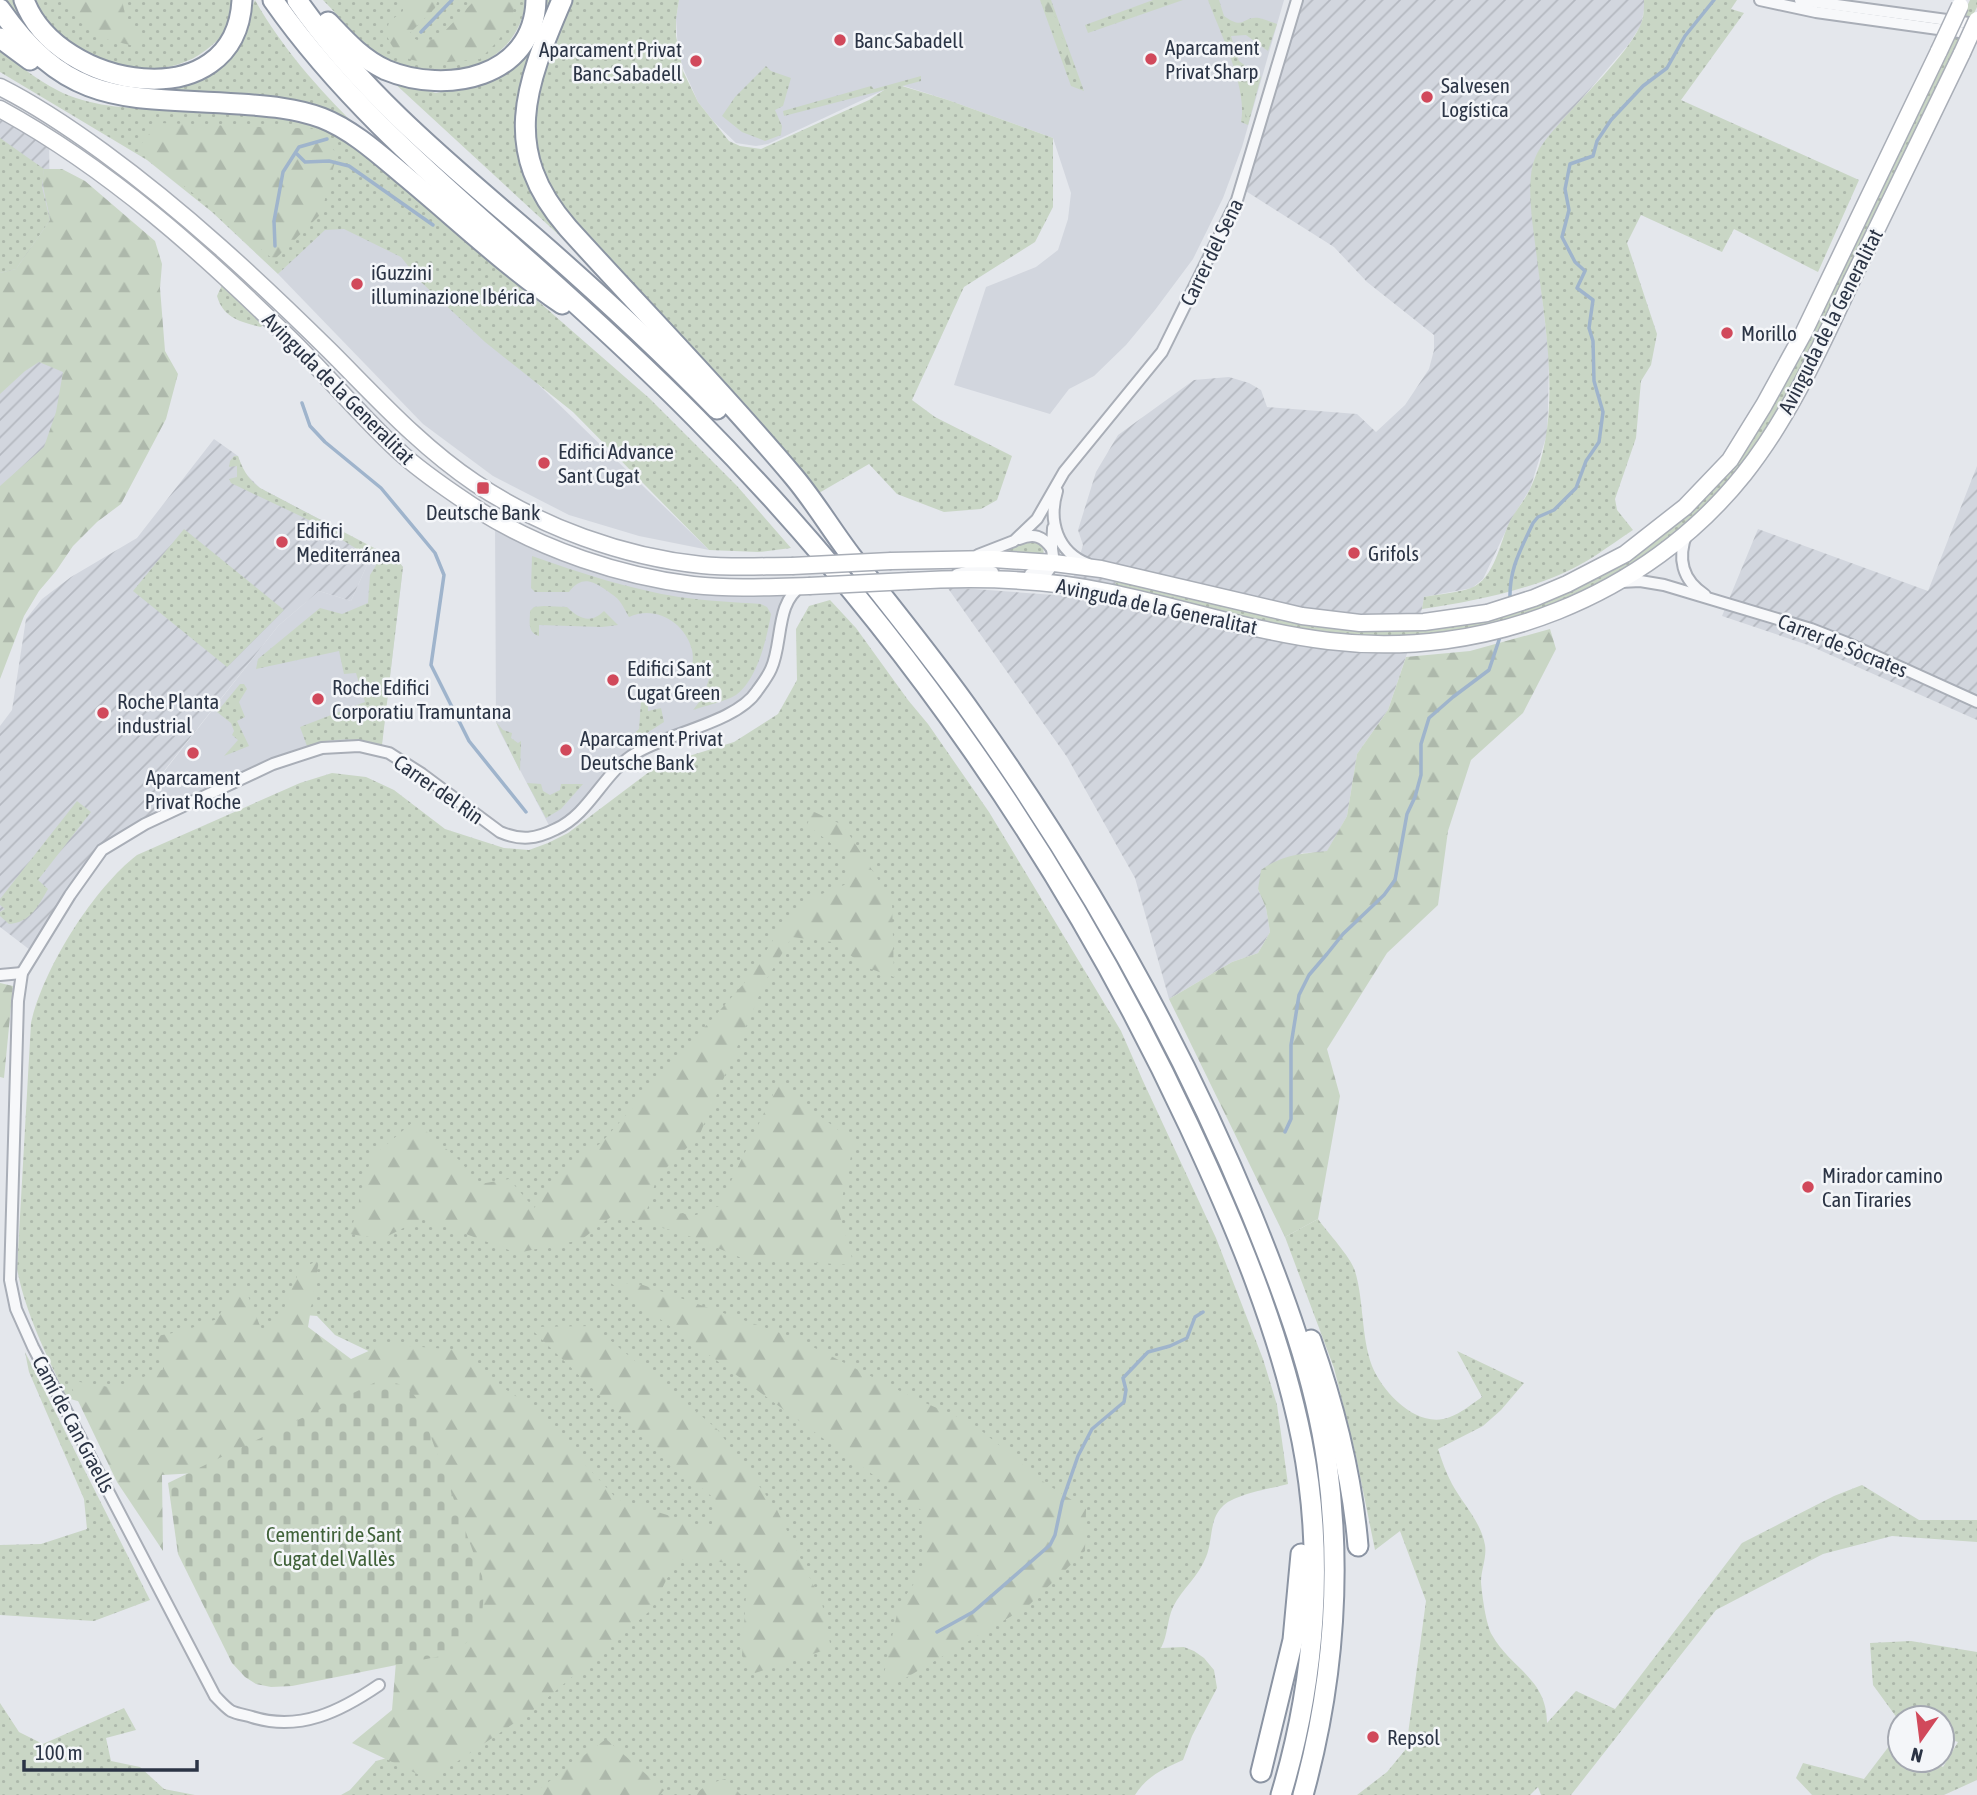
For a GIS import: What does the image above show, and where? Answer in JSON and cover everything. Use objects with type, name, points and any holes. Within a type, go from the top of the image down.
[{"type":"highway","points":[[24,0],[39,29],[65,52],[101,71],[127,77],[166,79],[198,70],[221,53],[237,30],[242,0]]},
{"type":"highway","points":[[274,0],[314,55],[374,121],[616,340],[743,467],[859,601],[953,722],[1047,864],[1140,1026],[1213,1176],[1270,1320],[1301,1438],[1310,1494],[1313,1612],[1304,1699],[1281,1795]]},
{"type":"highway","points":[[298,0],[342,58],[381,101],[425,143],[580,278],[665,358],[748,441],[850,554]]},
{"type":"highway","points":[[309,0],[351,47],[370,62],[406,77],[444,83],[474,77],[499,66],[524,40],[532,24],[537,0]]},
{"type":"highway","points":[[562,0],[534,74],[525,119],[526,144],[531,167],[544,197],[568,228],[796,479],[972,714],[1038,811],[1099,911],[1157,1014],[1234,1173],[1294,1325],[1312,1389],[1326,1461],[1334,1528],[1334,1606],[1330,1667],[1321,1725],[1303,1795]]},
{"type":"highway","points":[[0,9],[31,50],[55,69],[98,90],[135,98]]},
{"type":"highway","points":[[0,38],[45,71],[77,88],[105,96],[274,106],[323,119],[370,148],[524,278],[616,340]]},
{"type":"highway","points":[[1275,1273],[1298,1306],[1336,1415],[1347,1462],[1358,1546]]},
{"type":"highway","points":[[1261,1772],[1284,1686],[1298,1611],[1301,1535],[1295,1413]]},
{"type":"street","name":"Carrer del Sena","points":[[1014,541],[1037,519],[1064,472],[1163,352],[1244,181],[1297,0]]},
{"type":"street","points":[[1760,0],[1816,12],[1977,34]]},
{"type":"street","points":[[1800,0],[1977,22]]},
{"type":"street","name":"Avinguda de la Generalitat","points":[[0,87],[66,125],[136,176],[210,236],[259,281],[405,427],[442,459],[476,484],[528,514],[586,538],[628,551],[701,565],[792,566],[1053,556],[1302,616],[1360,623],[1423,622],[1487,613],[1534,598],[1625,554],[1685,507],[1730,460],[1803,334],[1961,3]]},
{"type":"street","name":"Avinguda de la Generalitat","points":[[0,109],[106,178],[222,273],[403,455],[483,513],[545,544],[623,571],[695,585],[765,587],[1007,579],[1107,592],[1326,641],[1372,645],[1420,644],[1480,635],[1527,621],[1570,606],[1618,583],[1658,556],[1728,493],[1766,445],[1807,377],[1977,22]]},
{"type":"street","name":"Carrer del Sena","points":[[1053,556],[1054,504],[1064,472]]},
{"type":"street","points":[[1054,528],[1069,552],[1080,561],[1101,569]]},
{"type":"street","name":"Carrer de Sòcrates","points":[[1689,530],[1681,554],[1684,573],[1690,583],[1707,596]]},
{"type":"street","name":"Carrer del Sena","points":[[921,560],[980,555],[1028,535],[1046,540],[1053,556]]},
{"type":"street","points":[[944,579],[970,571],[1046,574],[1053,556]]},
{"type":"street","name":"Carrer de Sòcrates","points":[[1618,583],[1651,583],[1707,596],[1847,643],[1977,702]]},
{"type":"street","name":"Carrer del Rin","points":[[22,973],[102,850],[145,824],[274,764],[322,748],[359,746],[389,753],[500,832],[513,837],[538,837],[560,828],[577,814],[623,760],[663,738],[730,715],[753,698],[772,667],[787,603],[795,590],[805,586]]},
{"type":"street","points":[[765,587],[784,597],[787,603]]},
{"type":"street","points":[[0,975],[22,973]]},
{"type":"street","name":"Camí de Can Graells","points":[[22,973],[18,1001],[10,1280],[16,1309],[33,1347],[142,1554],[205,1682],[215,1696],[232,1711],[262,1720],[290,1723],[318,1718],[349,1705],[379,1685]]},
{"type":"shaded area","points":[[679,0],[1284,0],[1242,147],[1223,198],[1193,259],[1126,345],[1094,376],[1069,389],[1050,414],[954,385],[986,287],[1036,267],[1058,250],[1068,219],[1071,193],[1053,138],[901,85],[886,89],[768,144],[756,146],[736,143],[698,102],[683,68],[678,50],[676,19]]},
{"type":"shaded area","points":[[1297,0],[1644,0],[1644,10],[1641,25],[1629,44],[1554,131],[1533,164],[1531,186],[1534,227],[1549,357],[1547,434],[1530,489],[1511,520],[1483,579],[1472,588],[1424,597],[1388,710],[1357,754],[1347,816],[1327,852],[1302,853],[1258,889],[1266,908],[1270,932],[1258,953],[1232,962],[1169,999],[1135,878],[1067,757],[947,587],[1068,596],[1083,545],[1078,530],[1096,472],[1118,435],[1194,380],[1229,377],[1261,390],[1267,407],[1357,414],[1376,432],[1405,405],[1429,369],[1434,350],[1434,335],[1367,282],[1334,247],[1241,188]]},
{"type":"shaded area","points":[[0,109],[49,139],[50,220],[70,368],[49,452],[0,503]]},
{"type":"shaded area","points":[[349,202],[709,550],[639,536],[569,515],[493,476],[423,424],[278,274]]},
{"type":"shaded area","points":[[214,439],[238,456],[242,470],[260,488],[325,522],[371,556],[351,601],[319,591],[278,626],[156,781],[174,811],[102,850],[34,953],[0,927],[0,726],[12,710],[26,619],[42,599],[71,577],[137,538]]},
{"type":"shaded area","points":[[1977,466],[1977,720],[1808,645],[1722,616],[1758,529],[1928,591]]},
{"type":"shaded area","points":[[495,519],[623,571],[775,590],[787,603],[772,668],[753,698],[639,751],[577,814],[552,831],[496,722]]},
{"type":"shaded area","points":[[371,556],[397,560],[403,567],[381,751],[322,748],[174,811],[156,782],[278,626],[319,591],[351,601]]},
{"type":"green space","points":[[4,0],[17,0],[24,17],[45,46],[71,66],[117,83],[166,87],[189,83],[210,73],[229,57],[244,35],[255,0],[302,67],[357,127],[110,88],[49,57]]},
{"type":"green space","points":[[35,0],[232,0],[232,8],[226,30],[206,50],[184,62],[160,68],[135,68],[110,63],[66,38],[48,21]]},
{"type":"green space","points":[[62,0],[122,0],[126,19],[135,26],[141,38],[134,46],[105,39],[81,23]]},
{"type":"green space","points":[[323,0],[526,0],[520,24],[508,43],[491,57],[471,67],[426,71],[403,66],[382,56],[358,37]]},
{"type":"green space","points":[[403,0],[438,0],[435,8],[408,35],[419,41],[437,39],[475,0],[515,0],[508,26],[499,40],[480,59],[426,62],[415,61],[398,53],[386,34],[389,22],[403,11]]},
{"type":"green space","points":[[545,0],[556,0],[523,89],[516,124],[532,197],[573,248],[392,81],[436,93],[474,86],[507,71]]},
{"type":"green space","points":[[573,0],[679,0],[676,36],[683,71],[698,102],[729,141],[740,146],[761,149],[869,100],[884,90],[784,116],[783,111],[871,86],[874,89],[921,76],[921,81],[902,86],[1053,138],[1053,207],[1035,242],[964,287],[912,400],[935,417],[1012,456],[997,500],[981,509],[944,512],[897,494],[869,464],[819,493],[562,206],[539,164],[534,136],[537,104],[547,67]]},
{"type":"green space","points":[[1040,0],[1051,0],[1084,91],[1071,86]]},
{"type":"green space","points":[[1042,0],[1048,0],[1051,5],[1072,68],[1067,67]]},
{"type":"green space","points":[[1153,0],[1183,0],[1088,33],[1085,25]]},
{"type":"green space","points":[[1208,0],[1219,0],[1224,16],[1236,22],[1259,18],[1277,24],[1268,51],[1246,35],[1231,36],[1239,61],[1261,77],[1248,125],[1241,122],[1242,108],[1237,77]]},
{"type":"green space","points":[[1644,0],[1737,0],[1731,9],[1744,13],[1681,100],[1859,180],[1818,272],[1734,229],[1722,252],[1641,215],[1627,243],[1657,334],[1651,365],[1641,381],[1636,438],[1615,499],[1617,510],[1633,530],[1579,566],[1559,575],[1492,596],[1422,609],[1424,597],[1471,588],[1486,577],[1496,559],[1510,521],[1530,489],[1540,462],[1546,434],[1549,376],[1531,211],[1533,164],[1547,138],[1633,38],[1642,20]]},
{"type":"green space","points":[[1970,0],[1977,0],[1977,7],[1835,303],[1772,423],[1731,479],[1666,542],[1612,579],[1530,615],[1437,635],[1393,638],[1326,634],[1115,588],[1116,579],[1401,630],[1571,590],[1638,553],[1680,520],[1735,461],[1764,421],[1824,306]]},
{"type":"green space","points":[[0,51],[50,86],[80,99],[132,108],[267,111],[298,118],[328,131],[382,165],[649,398],[737,486],[791,548],[759,552],[709,550],[573,412],[485,342],[421,282],[401,257],[344,229],[325,230],[278,274],[212,212],[147,160],[0,72]]},
{"type":"green space","points":[[766,66],[771,71],[791,78],[783,106],[775,110],[782,126],[781,135],[765,141],[742,132],[722,116],[735,97]]},
{"type":"green space","points":[[1245,76],[1253,78],[1255,83],[1250,115],[1246,122],[1242,85]]},
{"type":"green space","points":[[158,123],[316,129],[337,154],[321,214],[274,260],[138,148]]},
{"type":"green space","points":[[0,138],[44,169],[42,187],[50,220],[16,269],[0,273]]},
{"type":"green space","points":[[44,169],[62,169],[85,181],[155,241],[162,264],[160,288],[165,351],[178,374],[166,419],[121,504],[97,522],[73,546],[39,591],[24,616],[0,679],[0,486],[44,447],[56,412],[63,372],[39,362],[0,394],[0,273],[16,269],[50,220],[44,189]]},
{"type":"green space","points":[[222,285],[229,287],[264,324],[261,327],[240,321],[228,314],[217,296]]},
{"type":"green space","points":[[234,456],[238,456],[246,474],[260,488],[397,560],[403,567],[382,745],[345,740],[307,746],[300,727],[365,702],[356,673],[344,674],[339,651],[256,669],[258,659],[320,608],[342,614],[368,603],[370,575],[378,562],[313,522],[231,483],[229,479],[237,477],[237,466],[229,467]]},
{"type":"green space","points":[[184,529],[284,610],[227,667],[133,591]]},
{"type":"green space","points":[[1031,540],[1043,547],[1044,556],[998,554]]},
{"type":"green space","points":[[532,556],[642,590],[679,597],[761,604],[767,607],[771,614],[767,635],[750,679],[736,695],[693,710],[703,697],[710,676],[691,673],[692,650],[683,631],[676,624],[668,618],[649,613],[629,617],[616,597],[598,585],[585,581],[569,592],[535,592],[531,588]]},
{"type":"green space","points":[[830,600],[856,628],[928,724],[989,812],[1121,1031],[1216,1238],[1263,1359],[1277,1405],[1288,1484],[1235,1499],[1218,1512],[1206,1557],[1173,1607],[1161,1648],[1184,1647],[1204,1658],[1214,1670],[1217,1688],[1192,1736],[1183,1760],[1150,1778],[1135,1795],[341,1795],[350,1790],[376,1761],[398,1755],[445,1721],[381,1357],[335,1335],[317,1316],[293,1314],[284,1337],[88,1404],[67,1398],[32,1319],[17,1269],[31,1023],[46,979],[87,909],[120,870],[137,855],[300,783],[332,773],[366,777],[394,790],[445,829],[504,848],[529,850],[548,843],[568,833],[657,766],[734,742],[778,714],[797,680],[796,629],[809,606]]},
{"type":"green space","points":[[534,607],[567,607],[576,615],[590,619],[604,611],[618,625],[539,625],[539,636],[531,629],[530,611]]},
{"type":"green space","points":[[1550,629],[1556,649],[1523,713],[1471,760],[1448,831],[1438,905],[1387,953],[1327,1049],[1340,1096],[1318,1219],[1285,1237],[1169,999],[1232,962],[1258,953],[1270,932],[1266,908],[1258,889],[1261,870],[1285,858],[1327,851],[1347,816],[1357,754],[1388,710],[1406,657],[1470,651]]},
{"type":"green space","points":[[240,684],[244,684],[247,689],[239,702],[245,717],[237,721],[249,746],[224,756],[238,740],[232,735],[234,731],[231,723],[217,712]]},
{"type":"green space","points":[[641,702],[648,702],[648,711],[661,708],[664,722],[628,745],[627,740],[639,729]]},
{"type":"green space","points":[[496,722],[503,730],[512,733],[511,738],[518,743],[521,741],[520,771]]},
{"type":"green space","points":[[527,783],[541,784],[543,791],[550,795],[560,790],[561,784],[583,784],[561,809],[546,818]]},
{"type":"green space","points":[[77,801],[91,812],[38,880],[48,889],[37,907],[28,917],[9,924],[0,916],[0,912],[5,909],[0,905],[0,899]]},
{"type":"green space","points":[[812,811],[843,825],[892,901],[894,977],[868,968],[832,942],[792,937],[765,982],[699,1136],[657,1177],[647,1210],[696,1215],[719,1206],[778,1084],[854,1142],[839,1213],[854,1265],[744,1259],[679,1232],[612,1216],[581,1240],[517,1253],[423,1218],[382,1239],[350,1234],[371,1158],[414,1121],[458,1159],[480,1184],[509,1179],[534,1208],[569,1164],[601,1143],[747,980],[777,934],[812,898],[849,883],[846,855],[807,825]]},
{"type":"green space","points":[[0,983],[13,986],[4,1078],[0,1077]]},
{"type":"green space","points":[[1318,1219],[1355,1271],[1368,1355],[1384,1387],[1403,1406],[1414,1414],[1438,1420],[1458,1413],[1482,1397],[1457,1351],[1524,1383],[1483,1426],[1438,1449],[1450,1480],[1483,1537],[1485,1554],[1481,1582],[1490,1630],[1500,1647],[1535,1684],[1545,1708],[1547,1723],[1576,1691],[1615,1709],[1742,1543],[1834,1496],[1862,1485],[1919,1520],[1977,1520],[1977,1542],[1892,1536],[1823,1554],[1716,1610],[1571,1795],[1541,1795],[1538,1787],[1530,1795],[1357,1795],[1387,1772],[1406,1749],[1426,1601],[1400,1531],[1375,1550],[1356,1456],[1334,1368],[1285,1237]]},
{"type":"green space","points":[[319,1260],[308,1327],[351,1359],[384,1344],[459,1350],[478,1371],[532,1407],[617,1499],[711,1529],[716,1500],[656,1450],[529,1327],[593,1326],[717,1429],[777,1510],[822,1603],[831,1648],[755,1673],[742,1656],[748,1564],[677,1559],[651,1610],[532,1711],[430,1780],[352,1743],[392,1710],[397,1650],[215,1472],[162,1475],[163,1551],[117,1482],[68,1380],[115,1388],[164,1369],[157,1336],[183,1331],[217,1319],[241,1278],[264,1336],[284,1308],[300,1269]]},
{"type":"green space","points":[[608,1281],[643,1285],[795,1338],[916,1399],[972,1423],[1045,1483],[1086,1509],[1085,1551],[1027,1607],[897,1683],[884,1674],[899,1605],[924,1569],[921,1510]]},
{"type":"green space","points":[[25,1352],[150,1600],[94,1621],[0,1615],[0,1545],[41,1544],[87,1529],[84,1499],[29,1372]]},
{"type":"green space","name":"Cementiri de Sant Cugat del Vallès","points":[[380,1380],[402,1385],[417,1399],[482,1576],[483,1599],[477,1627],[456,1653],[292,1686],[271,1687],[256,1684],[232,1663],[178,1554],[168,1483]]},
{"type":"green space","points":[[1911,1641],[1977,1652],[1977,1780],[1944,1795],[1812,1795],[1796,1778],[1803,1763],[1864,1779],[1886,1750],[1886,1774],[1956,1774],[1956,1704],[1887,1704],[1873,1685],[1870,1643]]},
{"type":"green space","points":[[0,1703],[19,1732],[43,1744],[124,1708],[136,1730],[106,1738],[111,1761],[140,1767],[164,1789],[195,1795],[0,1795]]},
{"type":"green space","points":[[606,1739],[664,1790],[660,1795],[531,1795]]},
{"type":"green space","points":[[725,1779],[741,1795],[694,1795],[708,1784]]},
{"type":"waterway","points":[[421,32],[452,0]]},
{"type":"waterway","points":[[1510,600],[1513,569],[1533,523],[1538,517],[1554,510],[1576,488],[1586,461],[1599,442],[1603,412],[1594,381],[1593,341],[1589,328],[1593,300],[1577,288],[1585,271],[1575,262],[1562,237],[1569,210],[1565,189],[1570,164],[1593,156],[1597,141],[1611,120],[1643,86],[1667,68],[1685,36],[1714,0]]},
{"type":"waterway","points":[[275,246],[274,221],[283,172],[299,147],[327,139]]},
{"type":"waterway","points":[[297,154],[305,162],[329,161],[349,166],[433,225]]},
{"type":"waterway","points":[[302,403],[310,426],[325,442],[381,488],[435,553],[444,575],[431,665],[469,741],[526,812]]},
{"type":"waterway","points":[[1285,1132],[1291,1119],[1291,1045],[1299,995],[1309,975],[1343,934],[1384,895],[1395,880],[1407,814],[1421,775],[1421,744],[1429,718],[1489,670],[1501,634]]},
{"type":"waterway","points":[[937,1632],[973,1612],[1050,1545],[1078,1456],[1092,1429],[1124,1402],[1126,1390],[1123,1378],[1148,1352],[1187,1338],[1195,1317],[1203,1312]]},
{"type":"place","name":"Banc Sabadell","points":[[840,40]]},
{"type":"place","name":"Aparcament Privat Sharp","points":[[1151,59]]},
{"type":"place","name":"Aparcament Privat Banc Sabadell","points":[[696,61]]},
{"type":"place","name":"Salvesen Logística","points":[[1427,97]]},
{"type":"place","name":"iGuzzini illuminazione Ibérica","points":[[357,284]]},
{"type":"place","name":"Morillo","points":[[1727,333]]},
{"type":"place","name":"Edifici Advance Sant Cugat","points":[[544,463]]},
{"type":"place","name":"Deutsche Bank","points":[[483,488]]},
{"type":"place","name":"Edifici Mediterránea","points":[[282,542]]},
{"type":"place","name":"Grifols","points":[[1354,553]]},
{"type":"place","name":"Edifici Sant Cugat Green","points":[[613,680]]},
{"type":"place","name":"Roche Edifici Corporatiu Tramuntana","points":[[318,699]]},
{"type":"place","name":"Roche Planta industrial","points":[[103,713]]},
{"type":"place","name":"Aparcament Privat Deutsche Bank","points":[[566,750]]},
{"type":"place","name":"Aparcament Privat Roche","points":[[193,753]]},
{"type":"place","name":"Mirador camino Can Tiraries","points":[[1808,1187]]},
{"type":"place","name":"Repsol","points":[[1373,1737]]}]
